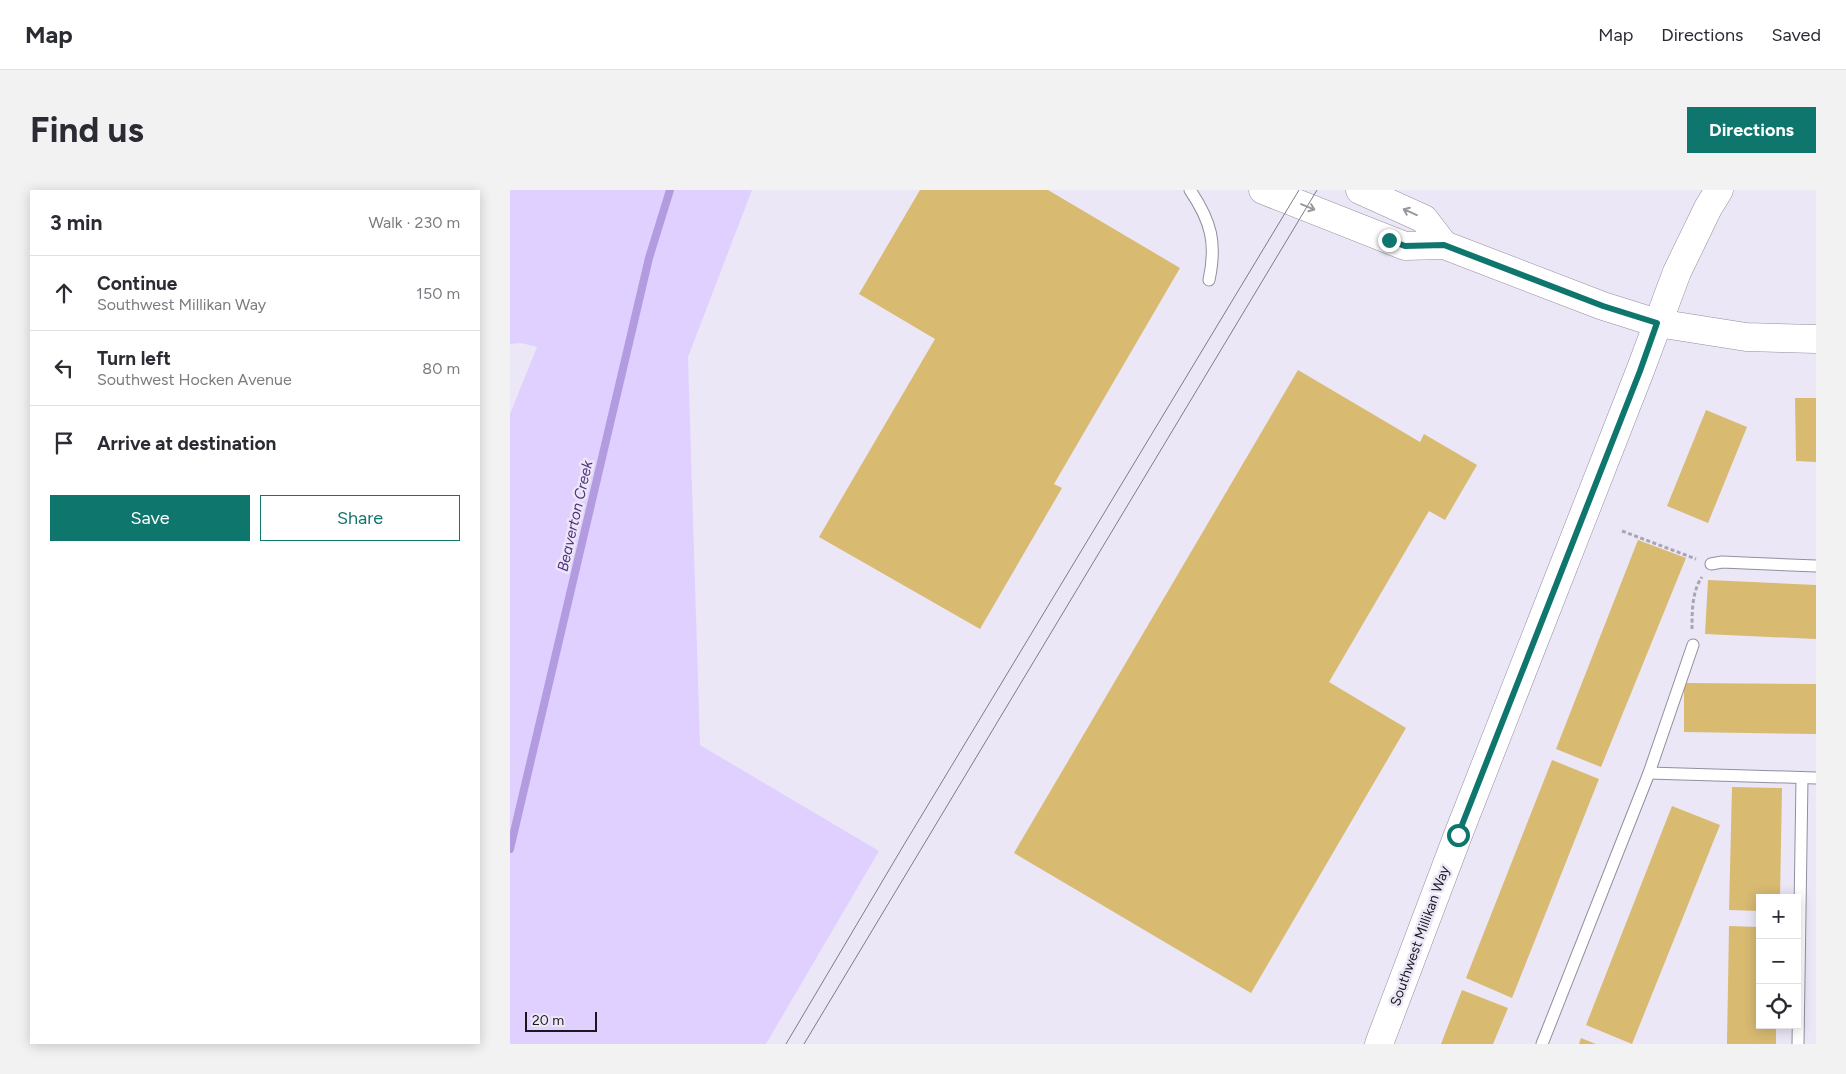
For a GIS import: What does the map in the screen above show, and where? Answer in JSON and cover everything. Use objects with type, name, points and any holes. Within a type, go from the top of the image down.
[{"type":"street","points":[[1263,190],[1405,246],[1444,245],[1603,306],[1657,323],[1746,337],[1816,339]]},
{"type":"street","points":[[1360,190],[1424,219],[1444,245]]},
{"type":"street","name":"Southwest Millikan Way","points":[[1379,1044],[1458,835],[1677,272],[1708,208],[1719,190]]},
{"type":"lane","points":[[1190,190],[1204,212],[1211,233],[1212,266],[1209,280]]},
{"type":"lane","points":[[1711,564],[1722,562],[1816,566]]},
{"type":"lane","points":[[1542,1044],[1649,773],[1693,644]]},
{"type":"lane","points":[[1649,773],[1816,778]]},
{"type":"lane","points":[[1798,1044],[1802,778]]},
{"type":"path","points":[[1622,531],[1711,564],[1698,583],[1692,610],[1693,644]]},
{"type":"shaded area","points":[[510,190],[752,190],[688,357],[700,745],[879,851],[766,1044],[510,1044],[510,414],[537,347],[521,343],[510,344]]},
{"type":"building","points":[[920,190],[1048,190],[1180,268],[1054,484],[1062,488],[980,629],[819,537],[935,339],[859,294]]},
{"type":"building","points":[[1298,370],[1420,442],[1424,434],[1477,465],[1445,520],[1429,511],[1329,682],[1406,728],[1251,993],[1014,853]]},
{"type":"building","points":[[1795,398],[1816,398],[1816,462],[1796,461]]},
{"type":"building","points":[[1706,410],[1747,427],[1708,523],[1667,506]]},
{"type":"building","points":[[1638,540],[1686,558],[1601,767],[1556,749]]},
{"type":"building","points":[[1708,580],[1816,585],[1816,639],[1705,634]]},
{"type":"building","points":[[1684,683],[1816,684],[1816,734],[1684,732]]},
{"type":"building","points":[[1552,760],[1599,779],[1512,998],[1466,978]]},
{"type":"building","points":[[1732,787],[1782,788],[1780,894],[1756,894],[1756,911],[1729,910]]},
{"type":"building","points":[[1672,806],[1720,825],[1632,1044],[1586,1025]]},
{"type":"building","points":[[1729,926],[1756,927],[1756,1029],[1776,1029],[1776,1044],[1727,1044]]},
{"type":"building","points":[[1462,990],[1508,1008],[1493,1044],[1441,1044]]},
{"type":"building","points":[[1581,1038],[1596,1044],[1579,1044]]},
{"type":"waterway","name":"Beaverton Creek","points":[[510,849],[649,258],[670,190]]},
{"type":"tram line","points":[[786,1044],[1299,190]]},
{"type":"tram line","points":[[804,1044],[1317,190]]},
{"type":"route","points":[[1389,240],[1405,246],[1444,245],[1603,306],[1657,323],[1640,371],[1458,835]]}]
